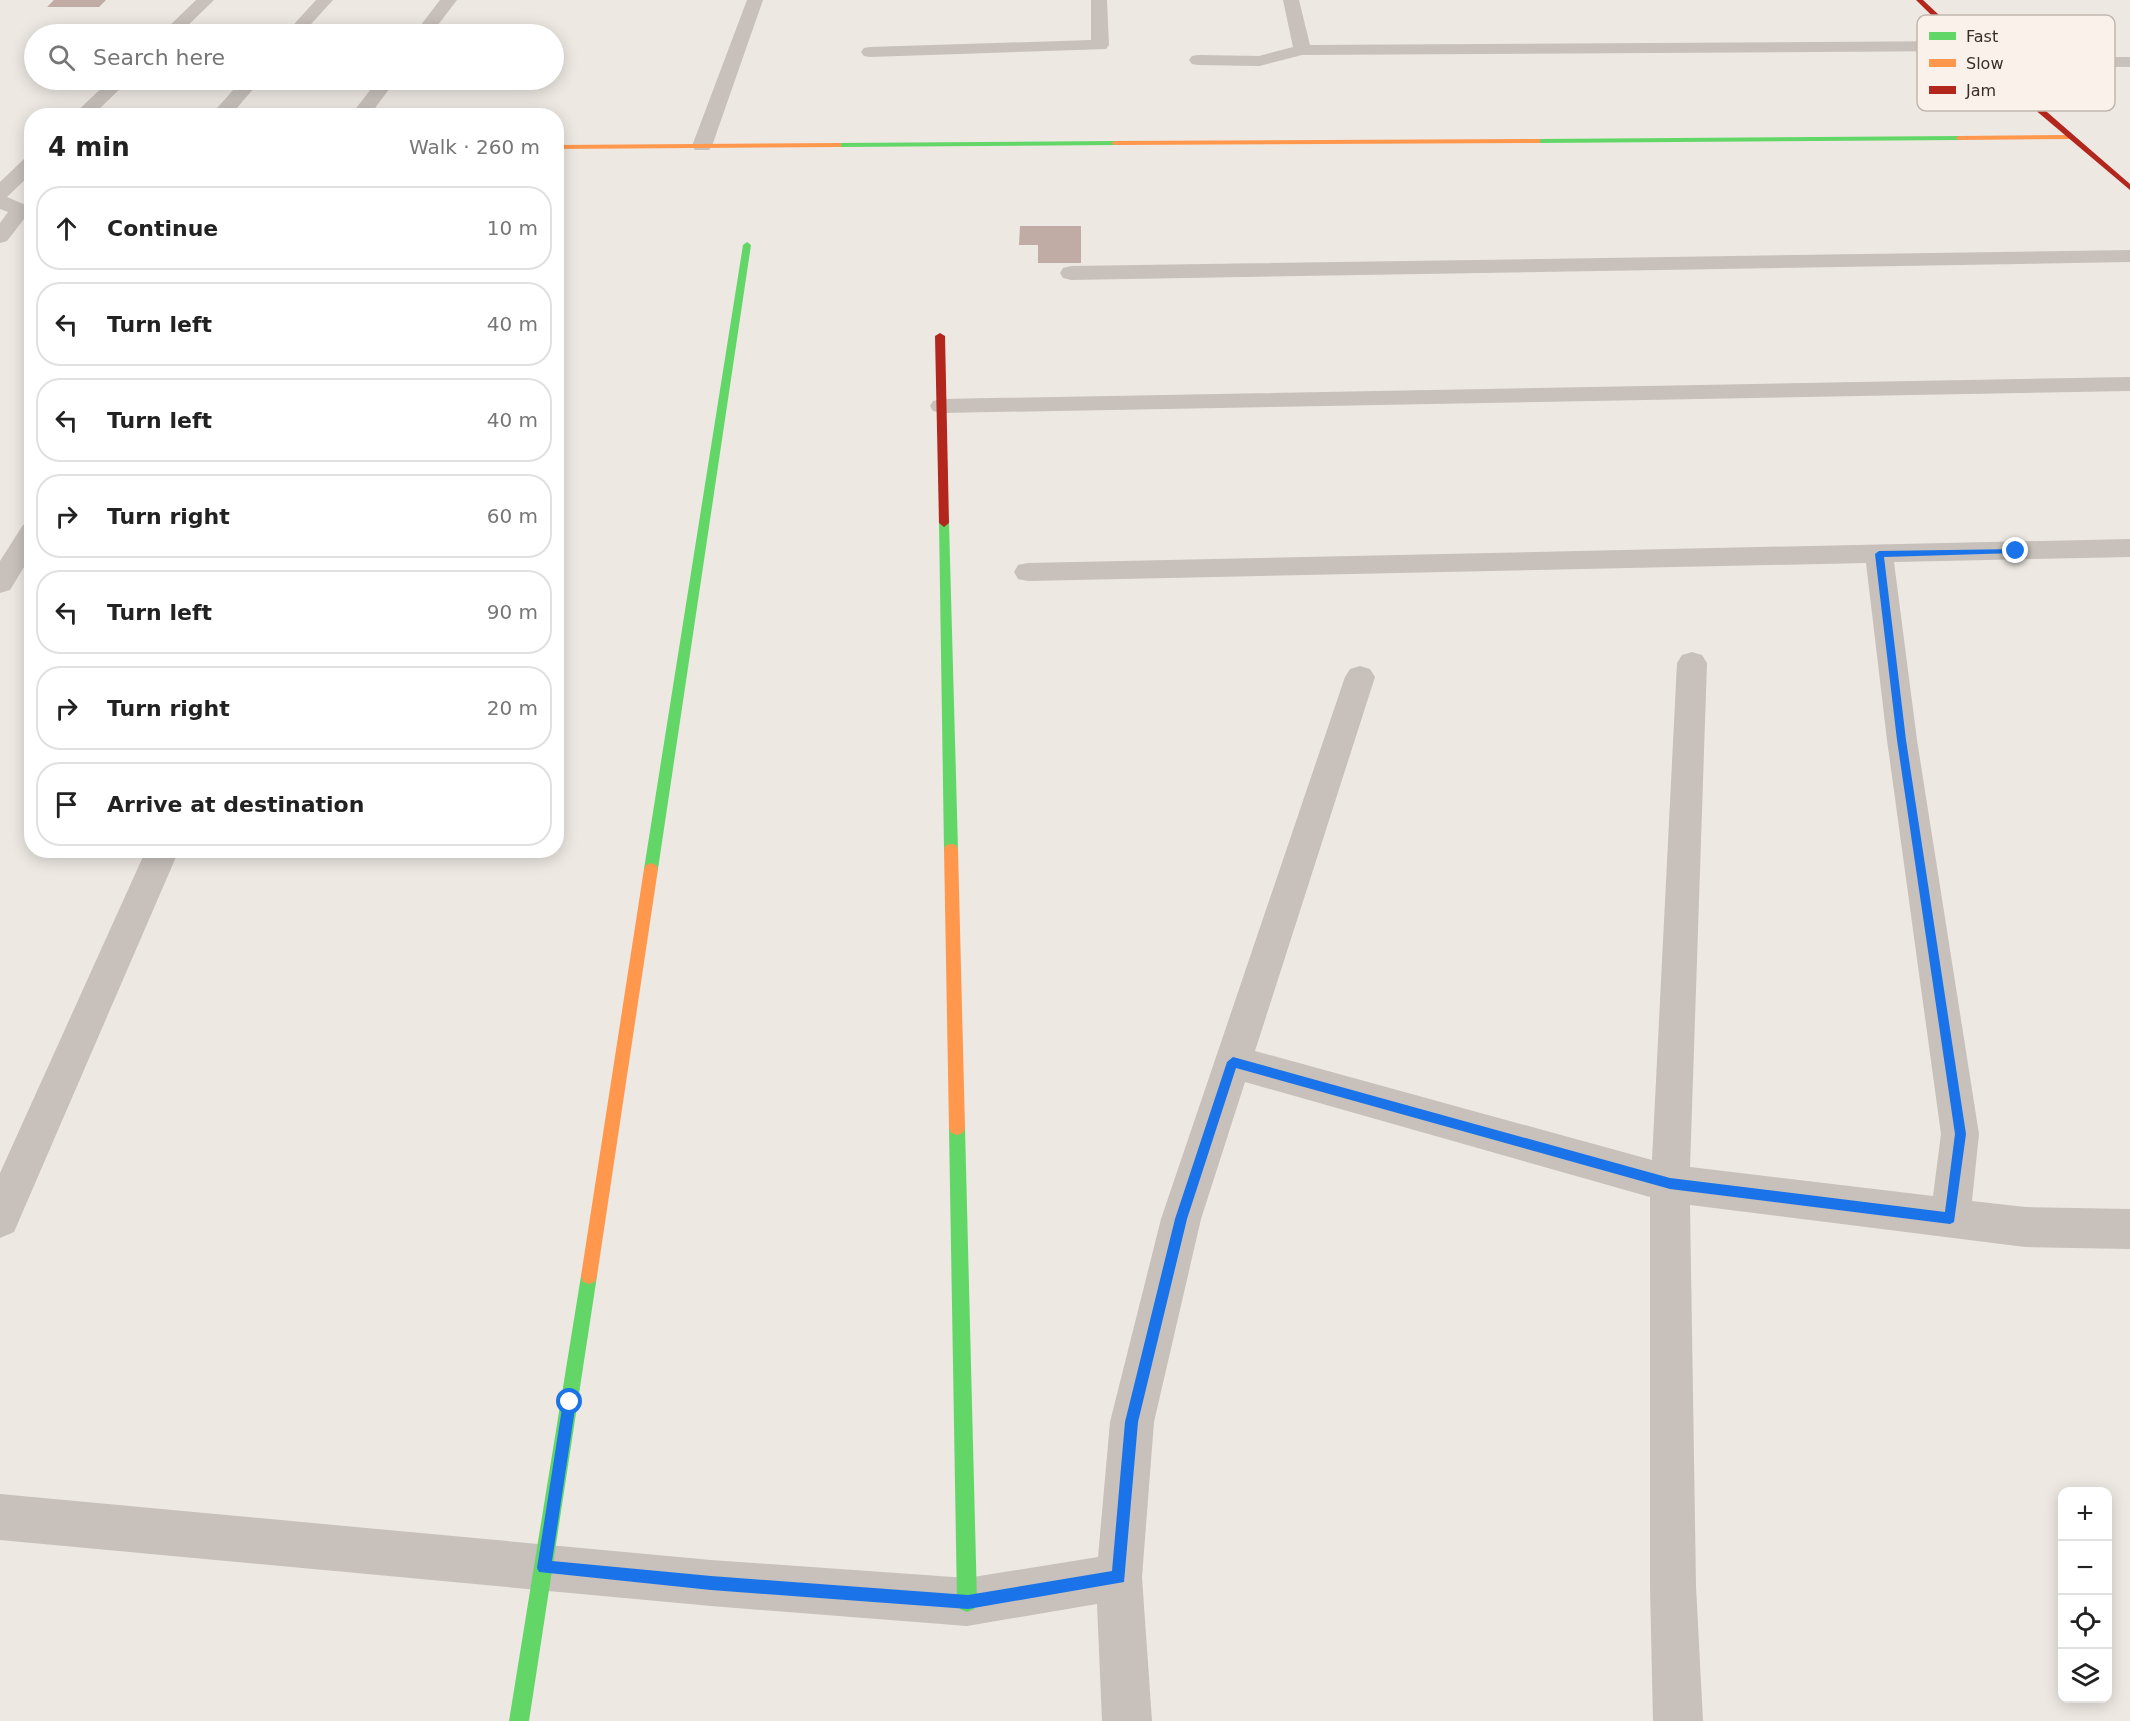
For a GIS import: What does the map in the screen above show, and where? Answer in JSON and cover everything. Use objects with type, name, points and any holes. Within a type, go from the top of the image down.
[{"type":"street","points":[[180,24],[206,0]]},
{"type":"street","points":[[302,24],[325,0]]},
{"type":"street","points":[[430,24],[449,0]]},
{"type":"street","points":[[702,146],[755,0]]},
{"type":"street","points":[[870,52],[1100,45],[1099,0]]},
{"type":"street","points":[[1291,0],[1302,50]]},
{"type":"street","points":[[1919,0],[1935,15]]},
{"type":"street","points":[[1198,60],[1259,61],[1302,50],[1917,46]]},
{"type":"street","points":[[90,108],[109,90]]},
{"type":"street","points":[[226,108],[243,90]]},
{"type":"street","points":[[365,108],[379,90]]},
{"type":"street","points":[[2040,111],[2130,188]]},
{"type":"street","points":[[564,147],[2070,137]]},
{"type":"street","points":[[0,193],[24,170]]},
{"type":"street","points":[[0,202],[21,210],[0,237]]},
{"type":"street","points":[[519,1721],[747,245]]},
{"type":"street","points":[[1071,273],[2130,256]]},
{"type":"street","points":[[940,336],[968,1602]]},
{"type":"street","points":[[942,406],[2130,384]]},
{"type":"street","points":[[0,583],[24,544]]},
{"type":"street","points":[[1028,572],[2130,548]]},
{"type":"street","points":[[1879,554],[1902,740],[1960,1134],[1950,1218]]},
{"type":"street","points":[[1678,1721],[1673,1586],[1670,1184],[1692,663]]},
{"type":"street","points":[[1127,1721],[1119,1577],[1132,1422],[1181,1219],[1359,677]]},
{"type":"street","points":[[0,1218],[159,858]]},
{"type":"street","points":[[1233,1062],[1670,1184],[2025,1227],[2130,1229]]},
{"type":"street","points":[[0,1517],[711,1583],[968,1602],[1119,1577]]},
{"type":"building","points":[[54,0],[106,0],[99,7],[47,7]]},
{"type":"building","points":[[1020,226],[1081,226],[1081,263],[1038,263],[1038,245],[1019,245]]},
{"type":"traffic: fast","points":[[1537,141],[1959,138]]},
{"type":"traffic: fast","points":[[838,145],[1115,143]]},
{"type":"traffic: fast","points":[[651,869],[747,245]]},
{"type":"traffic: fast","points":[[944,523],[951,849]]},
{"type":"traffic: fast","points":[[957,1128],[967,1602]]},
{"type":"traffic: fast","points":[[519,1721],[589,1276]]},
{"type":"traffic: slow","points":[[1959,138],[2070,137]]},
{"type":"traffic: slow","points":[[1115,143],[1537,141]]},
{"type":"traffic: slow","points":[[564,147],[838,145]]},
{"type":"traffic: slow","points":[[951,849],[957,1128]]},
{"type":"traffic: slow","points":[[589,1276],[651,869]]},
{"type":"traffic: jam","points":[[1919,0],[1935,15]]},
{"type":"traffic: jam","points":[[2041,111],[2130,188]]},
{"type":"traffic: jam","points":[[940,336],[944,523]]},
{"type":"route","points":[[570,1402],[544,1568],[968,1602],[1119,1577],[1132,1422],[1181,1219],[1233,1062],[1670,1184],[1950,1218],[1960,1134],[1902,740],[1879,554],[2016,551]]}]
